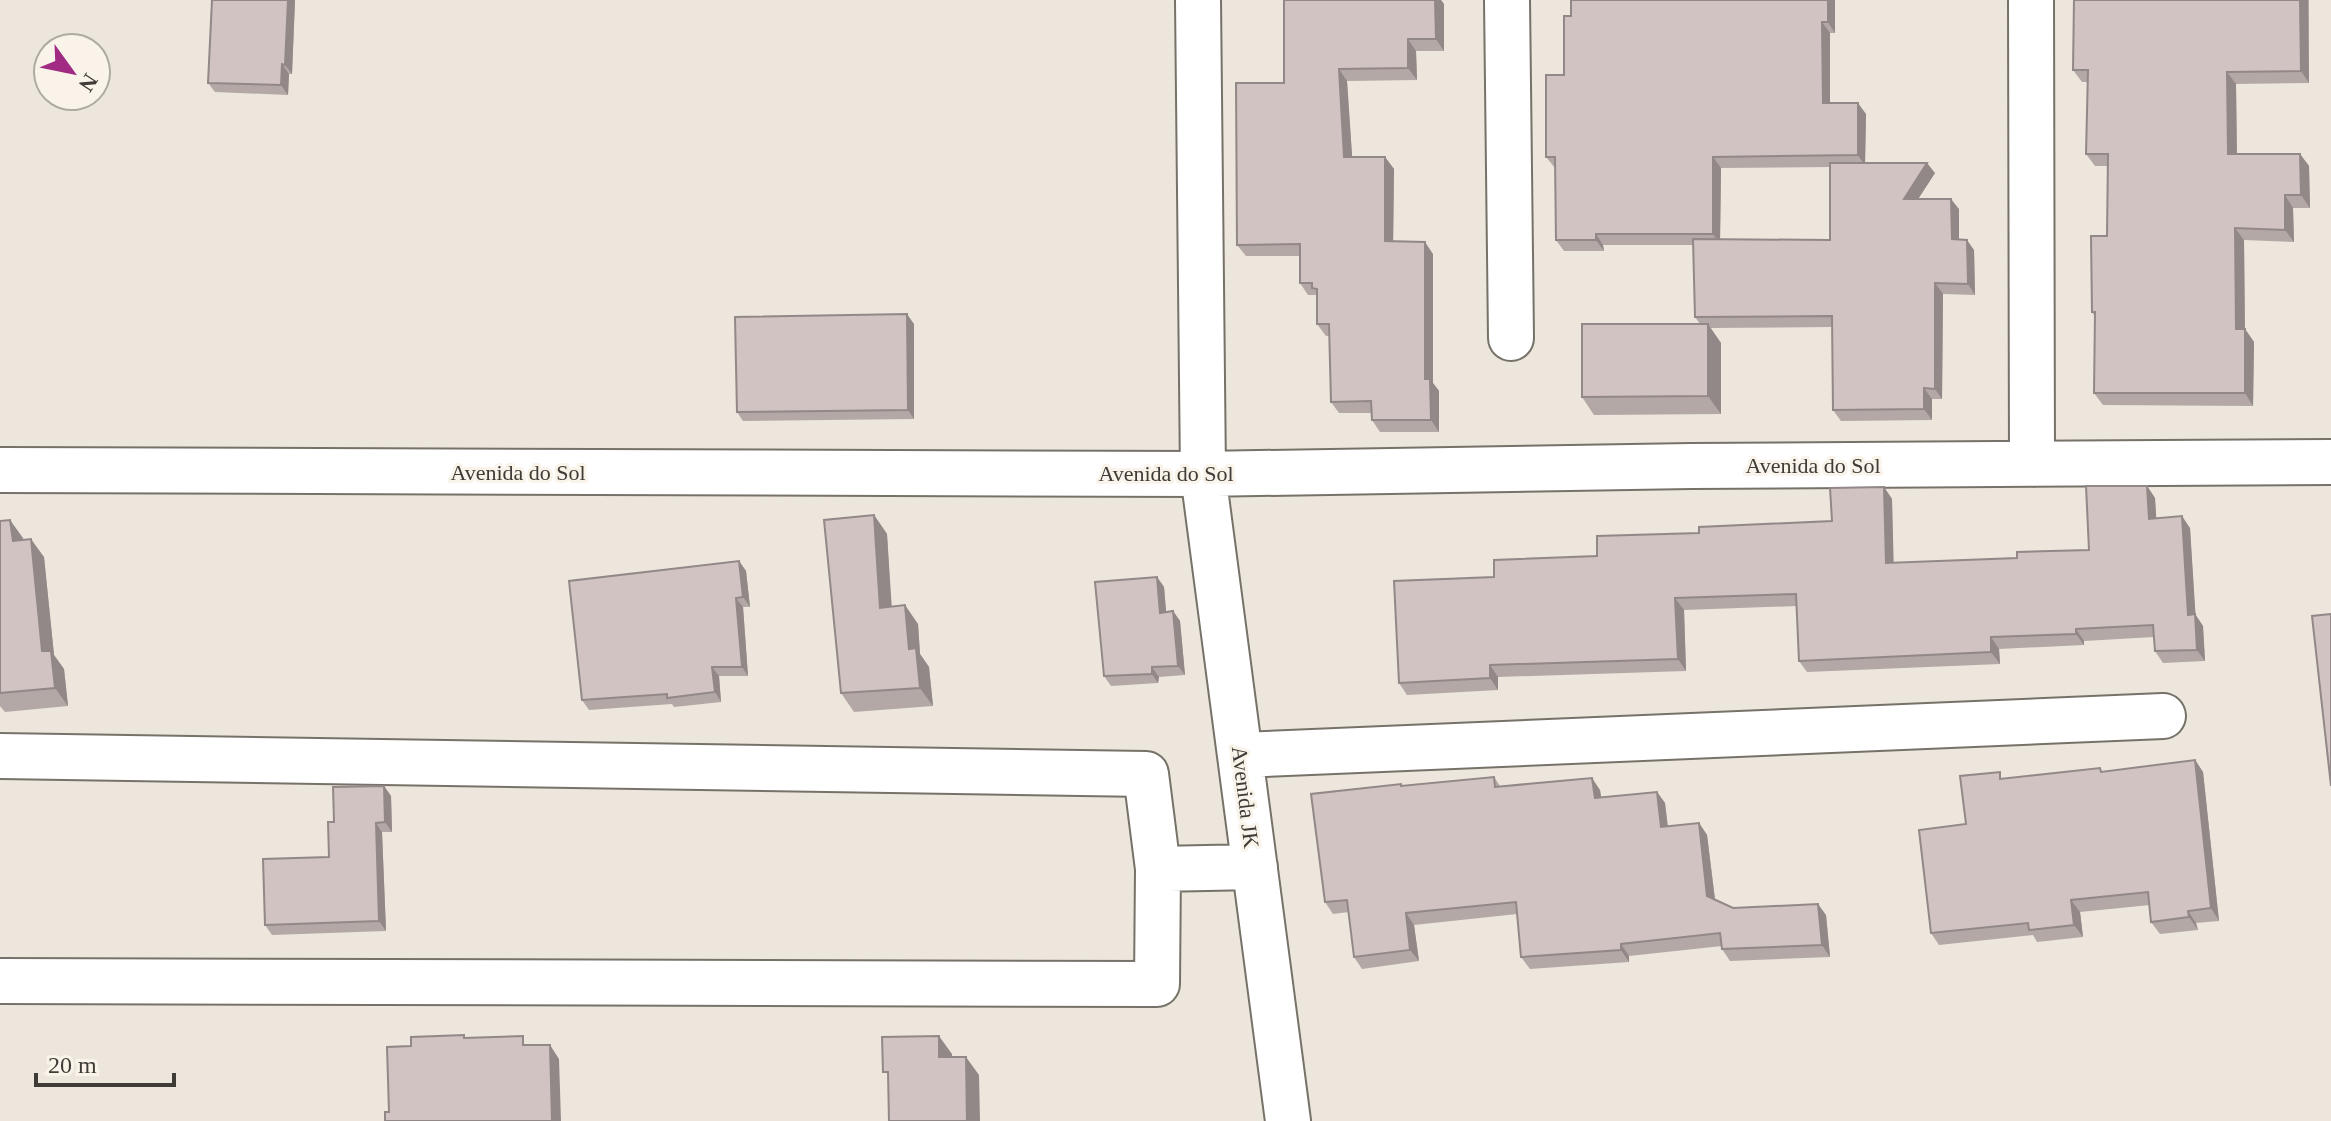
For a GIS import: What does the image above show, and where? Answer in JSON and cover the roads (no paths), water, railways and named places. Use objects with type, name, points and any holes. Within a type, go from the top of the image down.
[{"type":"street","name":"Avenida JK","points":[[1198,0],[1203,474],[1288,1121]]},
{"type":"street","points":[[1507,0],[1511,338]]},
{"type":"street","points":[[2031,0],[2032,464]]},
{"type":"street","name":"Avenida do Sol","points":[[0,470],[1203,474],[2331,462]]},
{"type":"street","points":[[1240,755],[2163,716]]},
{"type":"street","points":[[0,756],[1146,774],[1158,869],[1157,984],[0,981]]},
{"type":"street","points":[[1158,869],[1255,867]]}]
